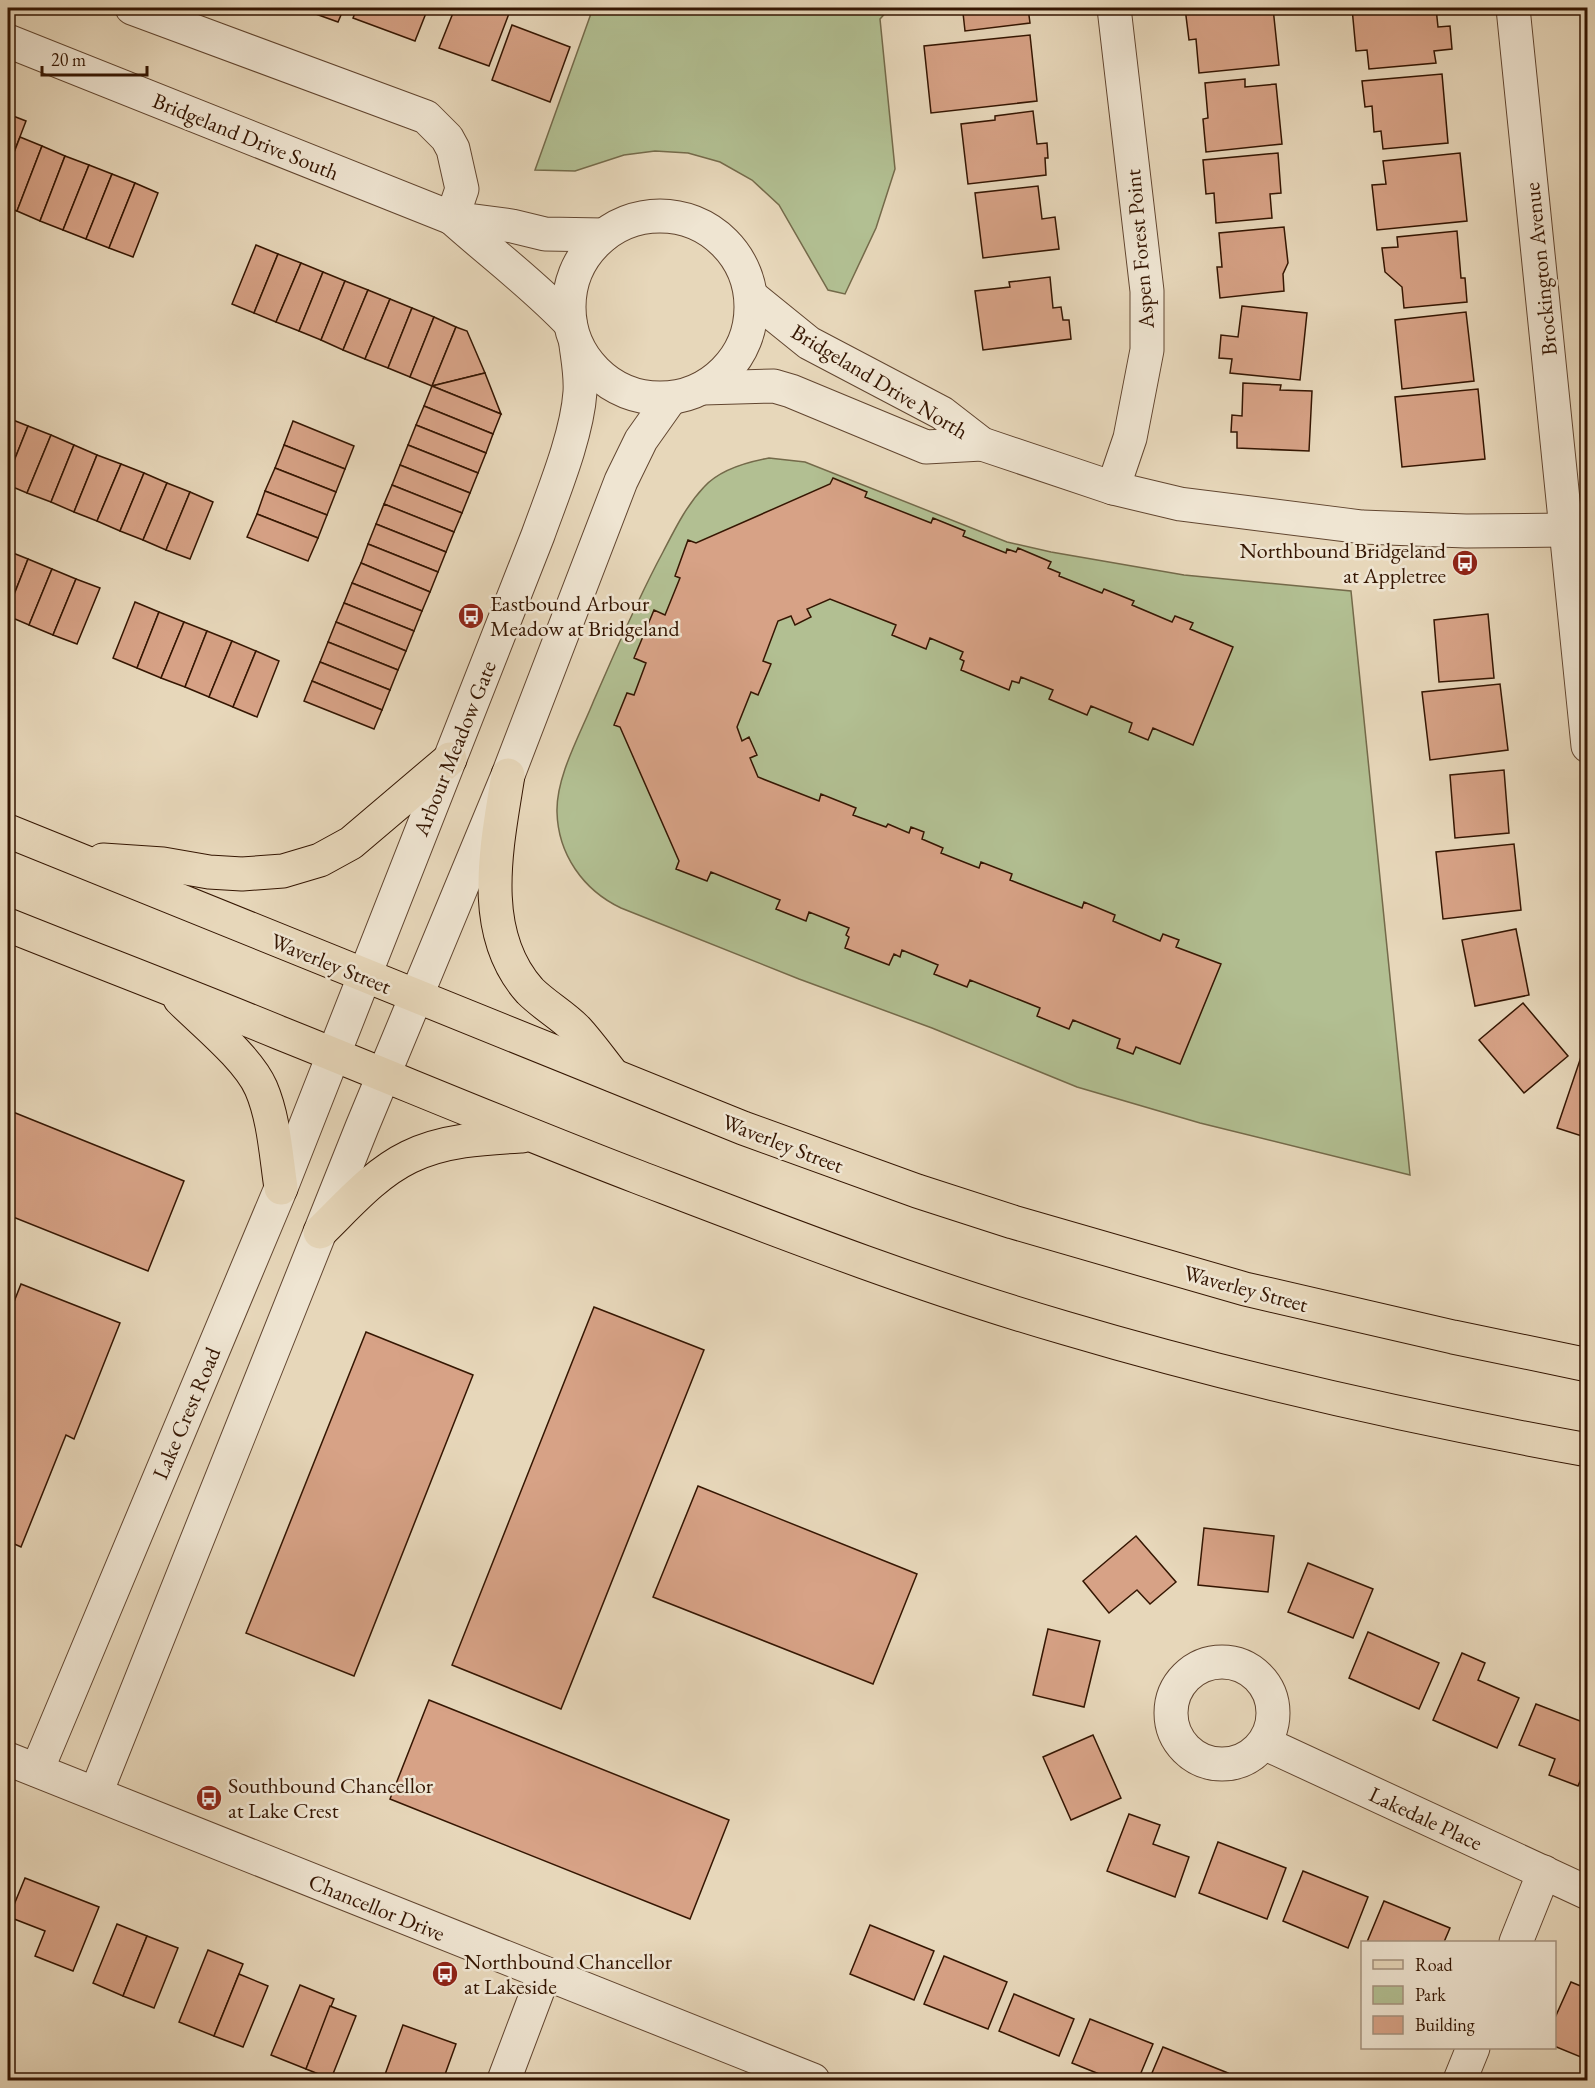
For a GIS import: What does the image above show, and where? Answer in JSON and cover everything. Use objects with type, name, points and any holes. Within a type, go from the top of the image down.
[{"type":"main road","points":[[75,859],[163,864],[199,871],[242,874],[283,872],[320,860],[351,843],[450,759]]},
{"type":"main road","points":[[508,776],[497,851],[495,896],[497,915],[506,950],[520,978],[530,990],[575,1028],[615,1077]]},
{"type":"main road","name":"Waverley Street","points":[[8,831],[615,1077],[827,1160],[1024,1226],[1245,1289],[1587,1365]]},
{"type":"main road","points":[[8,925],[530,1135],[843,1254],[1063,1328],[1280,1386],[1394,1412],[1587,1450]]},
{"type":"main road","points":[[170,989],[224,1042],[260,1086],[271,1126],[281,1188]]},
{"type":"main road","points":[[320,1232],[367,1187],[409,1157],[457,1143],[530,1135]]},
{"type":"street","points":[[132,8],[426,117],[447,138],[453,148],[462,189],[452,218]]},
{"type":"street","name":"Aspen Forest Point","points":[[1113,488],[1130,438],[1147,350],[1147,291],[1114,8]]},
{"type":"street","name":"Brockington Avenue","points":[[1514,8],[1577,529],[1587,746]]},
{"type":"street","name":"Bridgeland Drive South","points":[[8,41],[452,218],[512,226],[545,234],[604,235]]},
{"type":"street","points":[[652,216],[677,217],[705,226],[719,234],[745,268],[751,296],[751,310],[744,340],[726,367],[703,388],[670,399],[638,396],[623,391],[597,374],[586,361],[573,334],[570,298],[573,283],[593,244],[626,222],[652,216]]},
{"type":"street","name":"Bridgeland Drive South","points":[[452,218],[530,283],[573,334]]},
{"type":"street","name":"Bridgeland Drive North","points":[[751,296],[809,343],[942,413],[982,444],[1113,488],[1180,504],[1362,527],[1466,531],[1577,529]]},
{"type":"street","name":"Arbour Meadow Gate","points":[[333,1055],[538,536],[574,428],[581,389],[573,334]]},
{"type":"street","name":"Bridgeland Drive North","points":[[703,388],[774,386],[791,390],[926,447],[982,444]]},
{"type":"street","points":[[96,1793],[320,1232],[508,776],[621,481],[641,440],[670,399]]},
{"type":"street","name":"Lake Crest Road","points":[[22,1765],[281,1188],[333,1055]]},
{"type":"street","name":"Lakedale Place","points":[[1264,1743],[1587,1893]]},
{"type":"street","name":"Chancellor Drive","points":[[22,1765],[813,2080]]},
{"type":"street","points":[[1516,1941],[1544,1872]]},
{"type":"street","points":[[504,2080],[544,1974]]},
{"type":"street","points":[[1460,2080],[1473,2049]]},
{"type":"green space","points":[[593,8],[890,8],[880,19],[895,169],[876,228],[845,294],[828,290],[779,205],[752,180],[720,162],[688,153],[655,151],[624,155],[575,171],[535,170]]},
{"type":"green space","points":[[769,458],[805,462],[1007,542],[1184,575],[1351,591],[1410,1175],[1200,1123],[1077,1087],[932,1028],[799,979],[621,908],[584,881],[575,869],[562,842],[557,812],[561,784],[576,740],[653,570],[686,510],[704,487],[718,475],[743,464]]},
{"type":"building","points":[[299,8],[344,8],[338,22]]},
{"type":"building","points":[[357,8],[428,8],[415,41],[353,18]]},
{"type":"building","points":[[455,8],[501,8],[510,11],[489,66],[439,48]]},
{"type":"building","points":[[956,8],[1028,8],[1030,23],[965,31],[963,13]]},
{"type":"building","points":[[1185,8],[1273,8],[1279,65],[1199,73],[1196,39],[1189,40]]},
{"type":"building","points":[[1352,8],[1436,8],[1438,27],[1450,26],[1452,49],[1434,51],[1436,63],[1369,69],[1367,50],[1356,51]]},
{"type":"building","points":[[512,25],[570,47],[550,102],[492,80]]},
{"type":"building","points":[[1030,35],[1037,101],[931,113],[924,46]]},
{"type":"building","points":[[1442,74],[1448,143],[1383,149],[1381,131],[1374,132],[1372,106],[1365,107],[1362,81]]},
{"type":"building","points":[[1245,79],[1245,87],[1276,84],[1282,144],[1206,152],[1203,119],[1208,118],[1205,83]]},
{"type":"building","points":[[1033,111],[1037,144],[1047,143],[1046,175],[968,184],[961,124],[995,120],[995,116]]},
{"type":"building","points":[[8,114],[26,121],[8,168]]},
{"type":"building","points":[[20,137],[42,146],[17,211],[8,208],[8,168]]},
{"type":"building","points":[[42,146],[65,156],[40,221],[17,211]]},
{"type":"building","points":[[1278,153],[1281,193],[1270,194],[1272,218],[1216,223],[1214,193],[1206,194],[1203,160]]},
{"type":"building","points":[[1460,153],[1467,221],[1377,230],[1372,185],[1386,184],[1383,161]]},
{"type":"building","points":[[65,156],[89,165],[63,230],[40,221]]},
{"type":"building","points":[[89,165],[112,174],[86,239],[63,230]]},
{"type":"building","points":[[112,174],[135,183],[109,248],[86,239]]},
{"type":"building","points":[[135,183],[158,193],[133,257],[109,248]]},
{"type":"building","points":[[1038,186],[1042,219],[1055,217],[1059,249],[983,258],[975,193]]},
{"type":"building","points":[[1284,227],[1288,263],[1283,274],[1284,291],[1220,298],[1217,267],[1222,267],[1219,233]]},
{"type":"building","points":[[1457,231],[1461,278],[1465,278],[1467,302],[1404,308],[1402,287],[1385,272],[1382,248],[1398,247],[1397,237]]},
{"type":"building","points":[[256,245],[278,254],[254,313],[232,304]]},
{"type":"building","points":[[278,254],[301,263],[276,322],[254,313]]},
{"type":"building","points":[[301,263],[323,272],[299,331],[276,322]]},
{"type":"building","points":[[323,272],[345,281],[321,340],[299,331]]},
{"type":"building","points":[[1050,277],[1053,308],[1061,307],[1063,320],[1069,320],[1071,339],[983,350],[975,291],[1010,287],[1009,282]]},
{"type":"building","points":[[345,281],[368,290],[343,350],[321,340]]},
{"type":"building","points":[[368,290],[390,299],[365,359],[343,350]]},
{"type":"building","points":[[390,299],[412,308],[388,368],[365,359]]},
{"type":"building","points":[[1242,306],[1307,313],[1300,380],[1230,373],[1232,359],[1219,358],[1221,335],[1238,337]]},
{"type":"building","points":[[412,308],[434,317],[410,377],[388,368]]},
{"type":"building","points":[[1466,312],[1474,381],[1402,389],[1395,320]]},
{"type":"building","points":[[434,317],[456,327],[432,386],[410,377]]},
{"type":"building","points":[[456,327],[467,331],[485,373],[432,386]]},
{"type":"building","points":[[485,373],[501,414],[432,386]]},
{"type":"building","points":[[1243,383],[1281,385],[1280,390],[1312,391],[1309,451],[1237,448],[1237,432],[1231,432],[1232,415],[1242,416]]},
{"type":"building","points":[[432,386],[501,414],[493,434],[424,406]]},
{"type":"building","points":[[1478,389],[1485,459],[1402,467],[1395,397]]},
{"type":"building","points":[[424,406],[493,434],[486,453],[416,425]]},
{"type":"building","points":[[8,418],[28,426],[8,476]]},
{"type":"building","points":[[293,421],[354,446],[345,469],[284,445]]},
{"type":"building","points":[[416,425],[486,453],[478,473],[408,445]]},
{"type":"building","points":[[28,426],[51,435],[27,493],[8,485],[8,476]]},
{"type":"building","points":[[51,435],[74,445],[51,502],[27,493]]},
{"type":"building","points":[[74,445],[97,455],[74,512],[51,502]]},
{"type":"building","points":[[284,445],[345,469],[336,492],[275,468]]},
{"type":"building","points":[[408,445],[478,473],[470,493],[400,465]]},
{"type":"building","points":[[97,455],[121,464],[97,521],[74,512]]},
{"type":"building","points":[[121,464],[144,473],[120,531],[97,521]]},
{"type":"building","points":[[400,465],[470,493],[462,513],[392,485]]},
{"type":"building","points":[[275,468],[336,492],[327,515],[265,491]]},
{"type":"building","points":[[144,473],[167,483],[143,540],[120,531]]},
{"type":"building","points":[[833,478],[867,492],[865,497],[931,523],[933,518],[965,531],[963,536],[1006,553],[1007,549],[1016,552],[1018,548],[1051,562],[1048,568],[1060,573],[1059,576],[1102,593],[1104,589],[1134,601],[1132,605],[1172,622],[1175,616],[1193,623],[1190,629],[1233,647],[1193,745],[1153,728],[1148,740],[1129,732],[1132,723],[1091,706],[1087,715],[1049,699],[1053,690],[1021,677],[1019,683],[1012,681],[1009,690],[961,670],[964,661],[960,659],[963,652],[930,638],[926,649],[892,635],[896,625],[830,599],[807,609],[811,617],[795,625],[791,616],[778,621],[763,661],[771,664],[758,695],[751,692],[737,727],[742,741],[749,737],[757,755],[750,758],[758,777],[819,801],[821,794],[856,808],[853,815],[886,827],[888,824],[909,833],[911,827],[924,832],[922,839],[943,848],[941,853],[979,868],[981,862],[1012,874],[1010,880],[1082,908],[1084,902],[1115,915],[1113,921],[1160,941],[1163,934],[1179,940],[1176,947],[1221,964],[1180,1064],[1136,1047],[1133,1054],[1117,1048],[1120,1039],[1073,1020],[1069,1029],[1037,1016],[1040,1008],[970,980],[967,987],[934,974],[938,965],[902,950],[900,957],[894,954],[889,965],[845,948],[849,928],[809,912],[806,921],[776,909],[780,900],[711,872],[707,881],[676,869],[679,861],[620,727],[614,725],[627,693],[634,695],[646,663],[634,658],[654,610],[665,615],[680,578],[675,576],[688,540],[696,543],[830,484]]},
{"type":"building","points":[[167,483],[190,492],[166,550],[143,540]]},
{"type":"building","points":[[392,485],[462,513],[454,532],[384,504]]},
{"type":"building","points":[[265,491],[327,515],[318,538],[257,514]]},
{"type":"building","points":[[190,492],[213,502],[190,559],[166,550]]},
{"type":"building","points":[[384,504],[454,532],[446,552],[376,524]]},
{"type":"building","points":[[257,514],[318,538],[308,561],[247,537]]},
{"type":"building","points":[[376,524],[446,552],[438,572],[368,544]]},
{"type":"building","points":[[368,544],[438,572],[430,592],[361,563]]},
{"type":"building","points":[[8,551],[28,559],[8,610]]},
{"type":"building","points":[[28,559],[52,569],[29,625],[8,616],[8,610]]},
{"type":"building","points":[[361,563],[430,592],[422,611],[352,583]]},
{"type":"building","points":[[52,569],[76,579],[53,635],[29,625]]},
{"type":"building","points":[[76,579],[100,588],[77,644],[53,635]]},
{"type":"building","points":[[352,583],[422,611],[414,631],[344,603]]},
{"type":"building","points":[[135,602],[159,612],[137,668],[113,658]]},
{"type":"building","points":[[344,603],[414,631],[406,651],[336,622]]},
{"type":"building","points":[[159,612],[184,622],[161,678],[137,668]]},
{"type":"building","points":[[1488,614],[1494,678],[1439,682],[1434,620]]},
{"type":"building","points":[[184,622],[207,631],[185,687],[161,678]]},
{"type":"building","points":[[336,622],[406,651],[398,670],[328,642]]},
{"type":"building","points":[[207,631],[232,641],[209,697],[185,687]]},
{"type":"building","points":[[232,641],[256,651],[233,707],[209,697]]},
{"type":"building","points":[[328,642],[398,670],[390,690],[320,662]]},
{"type":"building","points":[[256,651],[279,661],[257,717],[233,707]]},
{"type":"building","points":[[320,662],[390,690],[382,710],[312,681]]},
{"type":"building","points":[[312,681],[382,710],[374,729],[304,701]]},
{"type":"building","points":[[1500,684],[1508,750],[1430,760],[1422,692]]},
{"type":"building","points":[[1504,770],[1509,833],[1455,838],[1450,775]]},
{"type":"building","points":[[1514,844],[1521,910],[1443,919],[1436,852]]},
{"type":"building","points":[[1516,929],[1529,995],[1475,1006],[1462,940]]},
{"type":"building","points":[[1523,1003],[1568,1056],[1524,1093],[1479,1040]]},
{"type":"building","points":[[1583,1051],[1588,1052],[1588,1138],[1557,1128]]},
{"type":"building","points":[[8,1110],[184,1181],[148,1271],[8,1215]]},
{"type":"building","points":[[21,1284],[120,1323],[74,1439],[66,1435],[21,1547],[10,1542],[8,1547],[8,1317]]},
{"type":"building","points":[[594,1307],[704,1350],[561,1709],[452,1665]]},
{"type":"building","points":[[366,1332],[473,1375],[354,1676],[246,1633]]},
{"type":"building","points":[[698,1486],[917,1574],[873,1684],[653,1597]]},
{"type":"building","points":[[1204,1528],[1274,1536],[1268,1592],[1198,1585]]},
{"type":"building","points":[[1136,1536],[1176,1582],[1150,1604],[1137,1590],[1109,1613],[1083,1581]]},
{"type":"building","points":[[1308,1563],[1373,1589],[1353,1638],[1288,1612]]},
{"type":"building","points":[[1048,1629],[1100,1641],[1084,1707],[1033,1695]]},
{"type":"building","points":[[1368,1632],[1439,1663],[1419,1709],[1349,1678]]},
{"type":"building","points":[[1462,1653],[1485,1663],[1478,1680],[1519,1698],[1497,1748],[1433,1720]]},
{"type":"building","points":[[429,1700],[729,1820],[690,1919],[390,1799]]},
{"type":"building","points":[[1536,1704],[1588,1724],[1588,1762],[1578,1786],[1549,1775],[1555,1759],[1519,1745]]},
{"type":"building","points":[[1093,1735],[1121,1798],[1071,1820],[1043,1757]]},
{"type":"building","points":[[1129,1814],[1160,1825],[1153,1844],[1189,1857],[1175,1897],[1107,1871]]},
{"type":"building","points":[[1218,1842],[1286,1868],[1267,1919],[1199,1893]]},
{"type":"building","points":[[1303,1871],[1368,1897],[1348,1948],[1283,1921]]},
{"type":"building","points":[[8,1875],[13,1877],[8,1890]]},
{"type":"building","points":[[25,1878],[99,1907],[73,1971],[35,1956],[45,1931],[9,1917]]},
{"type":"building","points":[[1384,1901],[1450,1928],[1444,1941],[1367,1941]]},
{"type":"building","points":[[117,1924],[147,1936],[123,1996],[93,1983]]},
{"type":"building","points":[[870,1925],[934,1951],[914,2000],[850,1974]]},
{"type":"building","points":[[147,1936],[178,1948],[154,2008],[123,1996]]},
{"type":"building","points":[[208,1950],[243,1964],[214,2036],[179,2022]]},
{"type":"building","points":[[944,1956],[1007,1982],[988,2029],[924,2004]]},
{"type":"building","points":[[239,1974],[268,1986],[243,2047],[214,2036]]},
{"type":"building","points":[[1571,1982],[1588,1989],[1588,2060],[1556,2047],[1556,2016]]},
{"type":"building","points":[[300,1985],[334,1999],[306,2069],[271,2055]]},
{"type":"building","points":[[1014,1994],[1074,2019],[1059,2056],[999,2031]]},
{"type":"building","points":[[330,2006],[356,2016],[331,2079],[306,2069]]},
{"type":"building","points":[[1090,2019],[1153,2044],[1138,2080],[1114,2080],[1072,2063]]},
{"type":"building","points":[[403,2025],[456,2044],[443,2080],[383,2080]]},
{"type":"building","points":[[1163,2047],[1228,2073],[1225,2080],[1149,2080]]},
{"type":"place","name":"Northbound Bridgeland at Appletree","points":[[1465,563]]},
{"type":"place","name":"Eastbound Arbour Meadow at Bridgeland","points":[[471,616]]},
{"type":"place","name":"Southbound Chancellor at Lake Crest","points":[[209,1798]]},
{"type":"place","name":"Northbound Chancellor at Lakeside","points":[[445,1974]]}]
